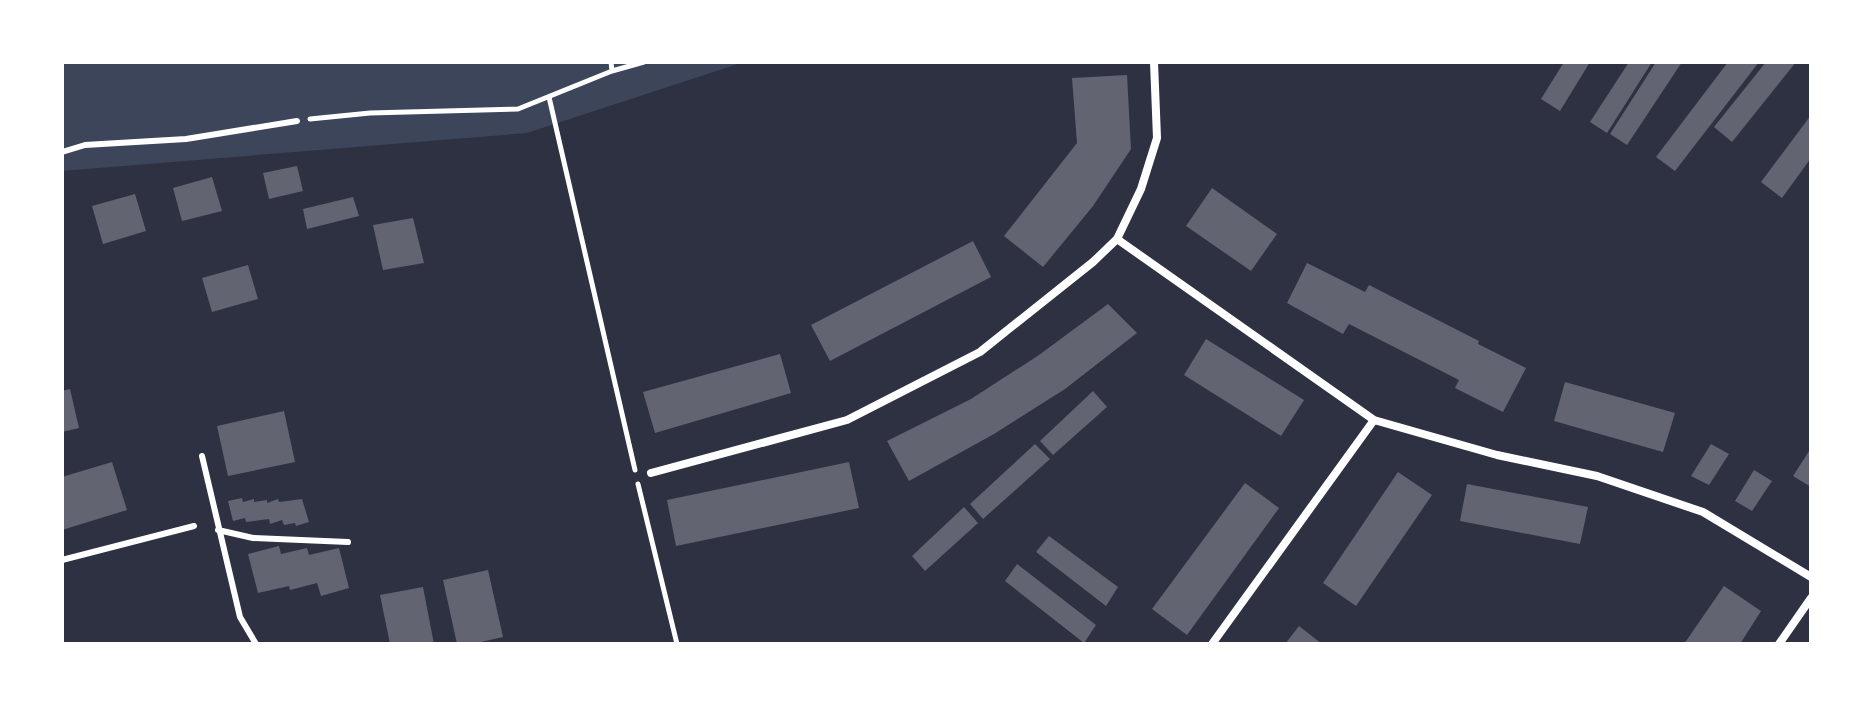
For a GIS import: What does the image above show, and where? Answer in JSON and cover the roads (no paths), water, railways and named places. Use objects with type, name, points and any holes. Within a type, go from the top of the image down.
[{"type":"street","points":[[651,473],[847,420],[980,352],[1093,262],[1117,239],[1141,189],[1157,138],[1154,62]]},
{"type":"street","points":[[1117,239],[1374,420],[1497,455],[1597,476],[1703,512],[1811,577]]},
{"type":"street","points":[[1212,644],[1374,420]]},
{"type":"street","points":[[1779,644],[1811,598]]},
{"type":"lane","points":[[62,152],[85,145],[186,139],[297,121]]},
{"type":"lane","points":[[202,456],[240,617],[256,644]]},
{"type":"lane","points":[[62,560],[194,526]]},
{"type":"lane","points":[[218,530],[253,538],[348,542]]}]
